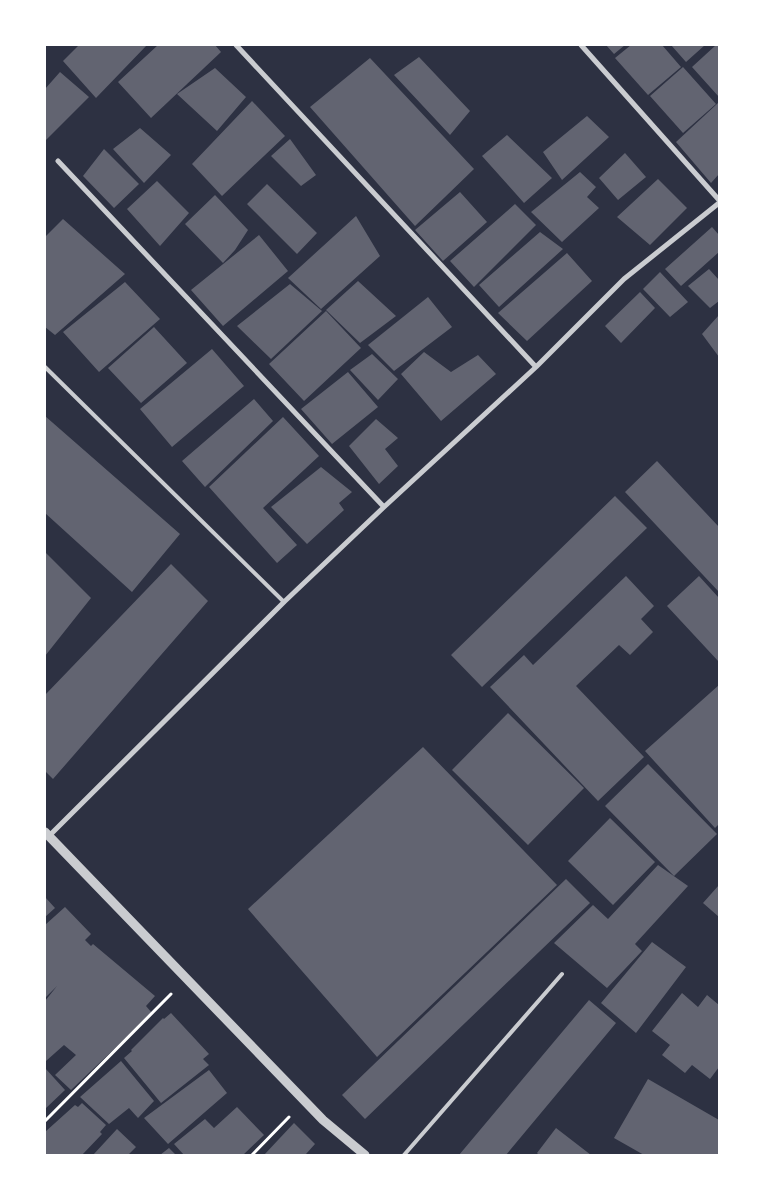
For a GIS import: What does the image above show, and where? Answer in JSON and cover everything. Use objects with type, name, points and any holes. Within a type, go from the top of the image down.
[{"type":"street","points":[[236,45],[536,367]]},
{"type":"street","points":[[365,1155],[323,1120],[47,834],[284,602],[536,367],[624,279],[719,202],[581,45]]},
{"type":"street","points":[[58,161],[384,507]]},
{"type":"lane","points":[[45,367],[284,602]]},
{"type":"lane","points":[[404,1155],[562,974]]},
{"type":"path","points":[[45,1121],[187,978]]},
{"type":"path","points":[[252,1155],[305,1101]]},
{"type":"building","points":[[79,45],[147,45],[96,98],[63,61]]},
{"type":"building","points":[[158,45],[215,45],[221,52],[151,118],[118,82]]},
{"type":"building","points":[[606,45],[625,45],[614,54]]},
{"type":"building","points":[[631,45],[662,45],[681,67],[648,95],[615,58]]},
{"type":"building","points":[[671,45],[705,45],[686,62]]},
{"type":"building","points":[[716,45],[719,45],[719,97],[692,67]]},
{"type":"building","points":[[419,57],[470,111],[450,135],[394,75]]},
{"type":"building","points":[[370,58],[474,169],[415,226],[310,107]]},
{"type":"building","points":[[683,67],[716,104],[683,133],[650,96]]},
{"type":"building","points":[[215,68],[246,97],[217,131],[177,94]]},
{"type":"building","points":[[60,72],[89,97],[45,141],[45,89]]},
{"type":"building","points":[[252,101],[285,136],[222,196],[192,164]]},
{"type":"building","points":[[718,103],[719,174],[711,183],[676,142]]},
{"type":"building","points":[[587,116],[609,137],[562,180],[543,152]]},
{"type":"building","points":[[140,128],[171,155],[144,183],[113,149]]},
{"type":"building","points":[[507,135],[552,178],[524,203],[482,156]]},
{"type":"building","points":[[290,139],[316,175],[301,186],[271,156]]},
{"type":"building","points":[[104,149],[139,184],[114,208],[83,176]]},
{"type":"building","points":[[625,153],[646,177],[618,200],[599,178]]},
{"type":"building","points":[[580,172],[596,187],[587,197],[599,208],[562,242],[531,212]]},
{"type":"building","points":[[658,179],[687,208],[650,245],[617,217]]},
{"type":"building","points":[[157,181],[189,213],[160,246],[127,209]]},
{"type":"building","points":[[267,184],[317,233],[297,254],[247,204]]},
{"type":"building","points":[[460,192],[487,222],[443,261],[415,230]]},
{"type":"building","points":[[215,195],[248,230],[235,250],[223,263],[185,224]]},
{"type":"building","points":[[515,204],[536,225],[474,287],[450,261]]},
{"type":"building","points":[[356,216],[380,256],[321,309],[288,278]]},
{"type":"building","points":[[63,219],[125,274],[55,335],[45,327],[45,237]]},
{"type":"building","points":[[712,227],[719,235],[719,252],[681,286],[665,269]]},
{"type":"building","points":[[540,232],[563,249],[499,307],[479,285]]},
{"type":"building","points":[[259,235],[288,271],[223,326],[191,290]]},
{"type":"building","points":[[567,253],[592,281],[527,341],[498,313]]},
{"type":"building","points":[[709,269],[719,280],[719,301],[710,308],[688,286]]},
{"type":"building","points":[[660,272],[688,302],[670,317],[643,289]]},
{"type":"building","points":[[358,281],[396,316],[360,343],[326,310]]},
{"type":"building","points":[[125,282],[160,319],[99,372],[63,332]]},
{"type":"building","points":[[290,284],[322,311],[271,359],[237,326]]},
{"type":"building","points":[[640,292],[655,308],[621,343],[605,326]]},
{"type":"building","points":[[428,297],[452,327],[394,371],[368,345]]},
{"type":"building","points":[[326,311],[361,348],[304,401],[269,364]]},
{"type":"building","points":[[719,315],[719,357],[702,334]]},
{"type":"building","points":[[154,327],[187,363],[141,403],[108,368]]},
{"type":"building","points":[[212,349],[244,386],[172,447],[140,409]]},
{"type":"building","points":[[424,352],[451,372],[478,355],[496,374],[441,421],[401,374]]},
{"type":"building","points":[[372,354],[398,379],[378,400],[350,370]]},
{"type":"building","points":[[348,372],[378,407],[332,444],[301,409]]},
{"type":"building","points":[[254,399],[273,421],[205,487],[182,461]]},
{"type":"building","points":[[45,416],[180,534],[132,592],[45,513]]},
{"type":"building","points":[[283,417],[319,456],[263,508],[297,545],[277,563],[209,487]]},
{"type":"building","points":[[376,419],[398,438],[385,449],[398,466],[379,484],[349,446]]},
{"type":"building","points":[[657,461],[719,527],[719,592],[625,492]]},
{"type":"building","points":[[321,467],[352,492],[339,503],[344,510],[307,544],[271,507]]},
{"type":"building","points":[[615,496],[647,528],[482,687],[451,655]]},
{"type":"building","points":[[45,552],[91,598],[45,656]]},
{"type":"building","points":[[171,564],[208,601],[53,779],[45,771],[45,695]]},
{"type":"building","points":[[626,576],[654,606],[641,619],[653,632],[630,655],[619,645],[576,686],[644,757],[598,801],[490,687],[524,655],[533,665]]},
{"type":"building","points":[[699,576],[719,598],[719,662],[667,606]]},
{"type":"building","points":[[719,685],[719,824],[715,828],[645,751]]},
{"type":"building","points":[[508,713],[584,788],[528,845],[452,770]]},
{"type":"building","points":[[423,747],[557,885],[377,1057],[248,909]]},
{"type":"building","points":[[648,764],[717,834],[674,876],[605,806]]},
{"type":"building","points":[[610,818],[655,862],[613,905],[568,861]]},
{"type":"building","points":[[658,865],[688,886],[635,944],[642,951],[607,988],[554,943],[593,905],[608,919]]},
{"type":"building","points":[[566,879],[590,903],[365,1119],[342,1095]]},
{"type":"building","points":[[719,885],[719,917],[703,903]]},
{"type":"building","points":[[45,897],[55,908],[45,917]]},
{"type":"building","points":[[65,907],[91,934],[85,940],[91,946],[93,944],[155,996],[146,1006],[152,1013],[71,1090],[55,1075],[76,1055],[64,1045],[46,1061],[45,1059],[45,1001],[57,986],[45,998],[45,925]]},
{"type":"building","points":[[652,942],[686,967],[636,1033],[601,1003]]},
{"type":"building","points":[[682,993],[698,1007],[707,995],[719,1005],[719,1067],[710,1079],[692,1065],[685,1073],[662,1055],[670,1045],[652,1031]]},
{"type":"building","points":[[589,1000],[616,1023],[506,1155],[459,1155]]},
{"type":"building","points":[[171,1013],[209,1054],[203,1059],[209,1065],[161,1103],[124,1058],[163,1018]]},
{"type":"building","points":[[121,1061],[154,1101],[138,1118],[129,1108],[109,1124],[80,1097]]},
{"type":"building","points":[[45,1068],[65,1090],[45,1109]]},
{"type":"building","points":[[209,1070],[227,1093],[168,1144],[144,1118]]},
{"type":"building","points":[[648,1079],[719,1120],[719,1155],[644,1155],[614,1138]]},
{"type":"building","points":[[82,1103],[106,1125],[100,1132],[102,1134],[82,1155],[45,1155],[45,1132],[75,1105],[78,1107]]},
{"type":"building","points":[[237,1107],[264,1135],[243,1155],[184,1155],[174,1144],[205,1119],[214,1128]]},
{"type":"building","points":[[294,1123],[315,1144],[307,1155],[264,1155]]},
{"type":"building","points":[[556,1128],[591,1155],[539,1155],[537,1153]]},
{"type":"building","points":[[117,1129],[136,1147],[130,1155],[93,1155]]},
{"type":"building","points":[[169,1148],[176,1155],[160,1155]]}]
